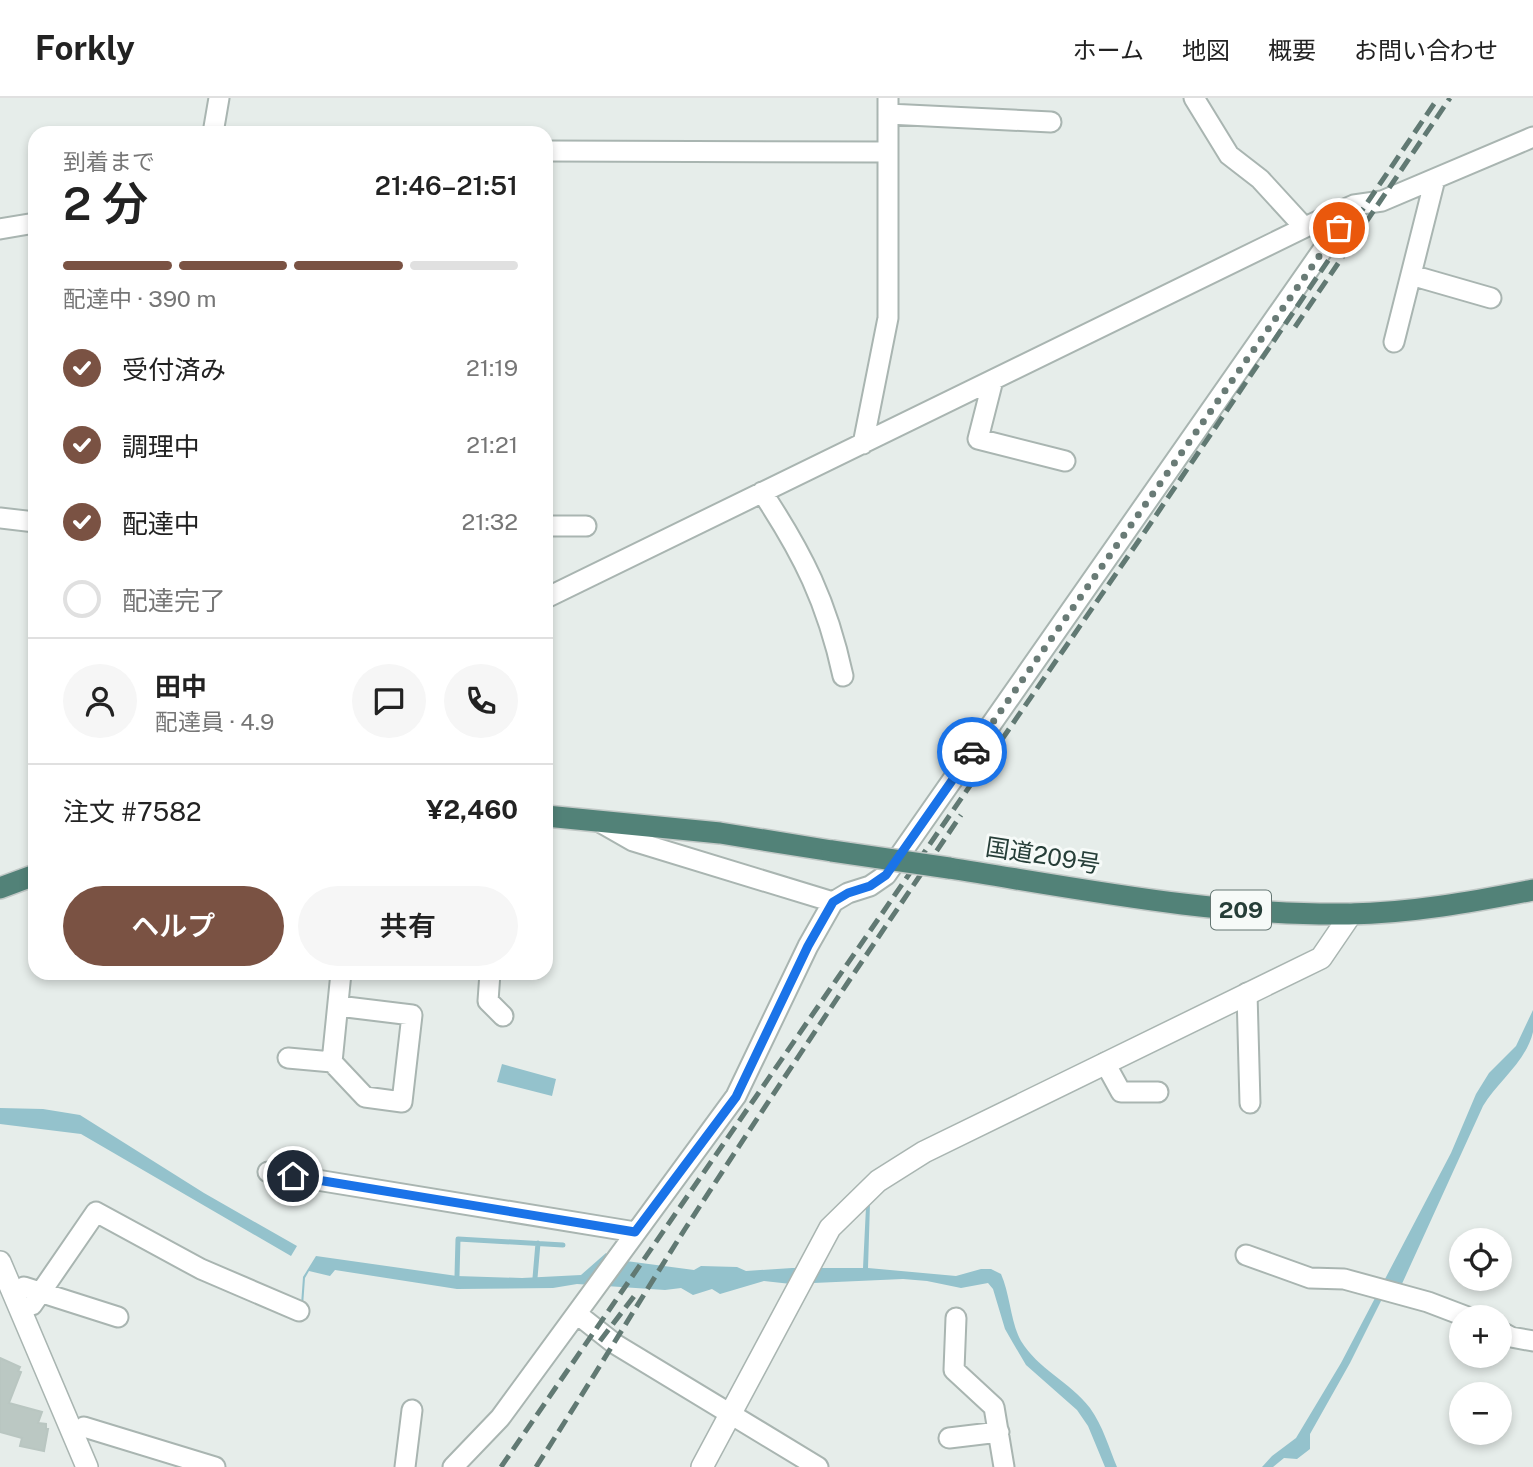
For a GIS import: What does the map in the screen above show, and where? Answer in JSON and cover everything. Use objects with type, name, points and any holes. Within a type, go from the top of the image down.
[{"type":"highway","name":"国道209号","points":[[553,817],[720,833],[1202,907],[1277,913],[1351,914],[1446,907],[1533,890]]},
{"type":"highway","points":[[0,888],[28,875]]},
{"type":"street","points":[[214,126],[219,98]]},
{"type":"street","points":[[1194,98],[1229,155],[1260,179],[1304,227]]},
{"type":"street","points":[[863,444],[888,318],[888,106],[1051,122]]},
{"type":"street","points":[[553,595],[1304,227],[1354,205],[1382,201],[1533,137]]},
{"type":"street","points":[[553,151],[888,152]]},
{"type":"street","points":[[1394,342],[1435,179]]},
{"type":"street","points":[[453,1467],[499,1418],[736,1097],[808,946],[833,902],[848,893],[870,886],[886,875],[1354,205]]},
{"type":"street","points":[[0,229],[28,224]]},
{"type":"street","points":[[1411,275],[1491,298]]},
{"type":"street","points":[[993,380],[978,439],[1065,461]]},
{"type":"street","points":[[762,492],[793,539],[817,588],[843,676]]},
{"type":"street","points":[[0,518],[28,521]]},
{"type":"street","points":[[553,526],[586,526]]},
{"type":"street","points":[[598,820],[633,841],[833,902]]},
{"type":"street","points":[[702,1467],[830,1228],[878,1181],[924,1152],[1321,958],[1351,914]]},
{"type":"street","points":[[332,1062],[340,980]]},
{"type":"street","points":[[490,980],[488,1001],[503,1016]]},
{"type":"street","points":[[1247,993],[1250,1103]]},
{"type":"street","points":[[288,1058],[332,1062],[365,1097],[402,1102],[412,1015],[338,1006]]},
{"type":"street","points":[[1105,1063],[1121,1092],[1158,1092]]},
{"type":"street","points":[[268,1172],[635,1232]]},
{"type":"street","points":[[118,1317],[32,1295],[96,1212],[201,1269],[299,1311]]},
{"type":"street","points":[[1246,1255],[1310,1278],[1344,1279],[1449,1310]]},
{"type":"street","points":[[2,1270],[87,1467]]},
{"type":"street","points":[[576,1314],[615,1344],[818,1467]]},
{"type":"street","points":[[956,1318],[954,1370],[994,1407],[1004,1467]]},
{"type":"street","points":[[1512,1337],[1533,1341]]},
{"type":"street","points":[[405,1467],[412,1410]]},
{"type":"street","points":[[84,1427],[215,1467]]},
{"type":"street","points":[[949,1438],[999,1432]]},
{"type":"water","points":[[1533,1010],[1533,1032],[1524,1053],[1483,1106],[1401,1286],[1388,1287],[1310,1434],[1310,1449],[1297,1459],[1284,1458],[1273,1467],[1262,1467],[1296,1438],[1341,1363],[1451,1153],[1476,1094],[1489,1073],[1516,1046]]},
{"type":"water","points":[[502,1064],[556,1079],[552,1096],[497,1082]]},
{"type":"water","points":[[0,1108],[43,1109],[80,1115],[204,1193],[297,1246],[291,1256],[81,1134],[0,1124]]},
{"type":"water","points":[[870,1203],[868,1268],[956,1276],[991,1269],[1001,1274],[1021,1341],[1036,1360],[1090,1408],[1117,1467],[1105,1467],[1088,1426],[1077,1410],[1026,1365],[1005,1329],[993,1289],[988,1283],[961,1288],[903,1279],[791,1284],[764,1281],[720,1294],[712,1289],[693,1295],[681,1288],[665,1290],[577,1284],[553,1288],[457,1289],[335,1270],[330,1276],[309,1271],[305,1278],[303,1306],[301,1305],[303,1277],[316,1256],[457,1276],[522,1278],[581,1275],[606,1253],[611,1259],[694,1270],[701,1266],[737,1267],[746,1271],[863,1268],[866,1207]]},
{"type":"building","points":[[0,1358],[20,1367],[18,1371],[21,1372],[9,1403],[42,1412],[38,1423],[46,1424],[48,1429],[44,1451],[20,1446],[22,1438],[0,1432]]},
{"type":"waterway","points":[[457,1276],[458,1239],[563,1245]]},
{"type":"waterway","points":[[535,1278],[538,1243]]},
{"type":"railway","points":[[501,1467],[1144,533],[1438,98]]},
{"type":"railway","points":[[1295,327],[1450,98]]},
{"type":"railway","points":[[536,1467],[685,1229],[961,815]]},
{"type":"railway","points":[[600,1341],[638,1291]]},
{"type":"way so far","points":[[972,752],[1339,228]]},
{"type":"route","points":[[293,1176],[635,1232],[736,1097],[808,946],[833,902],[848,893],[870,886],[886,875],[972,752]]}]
